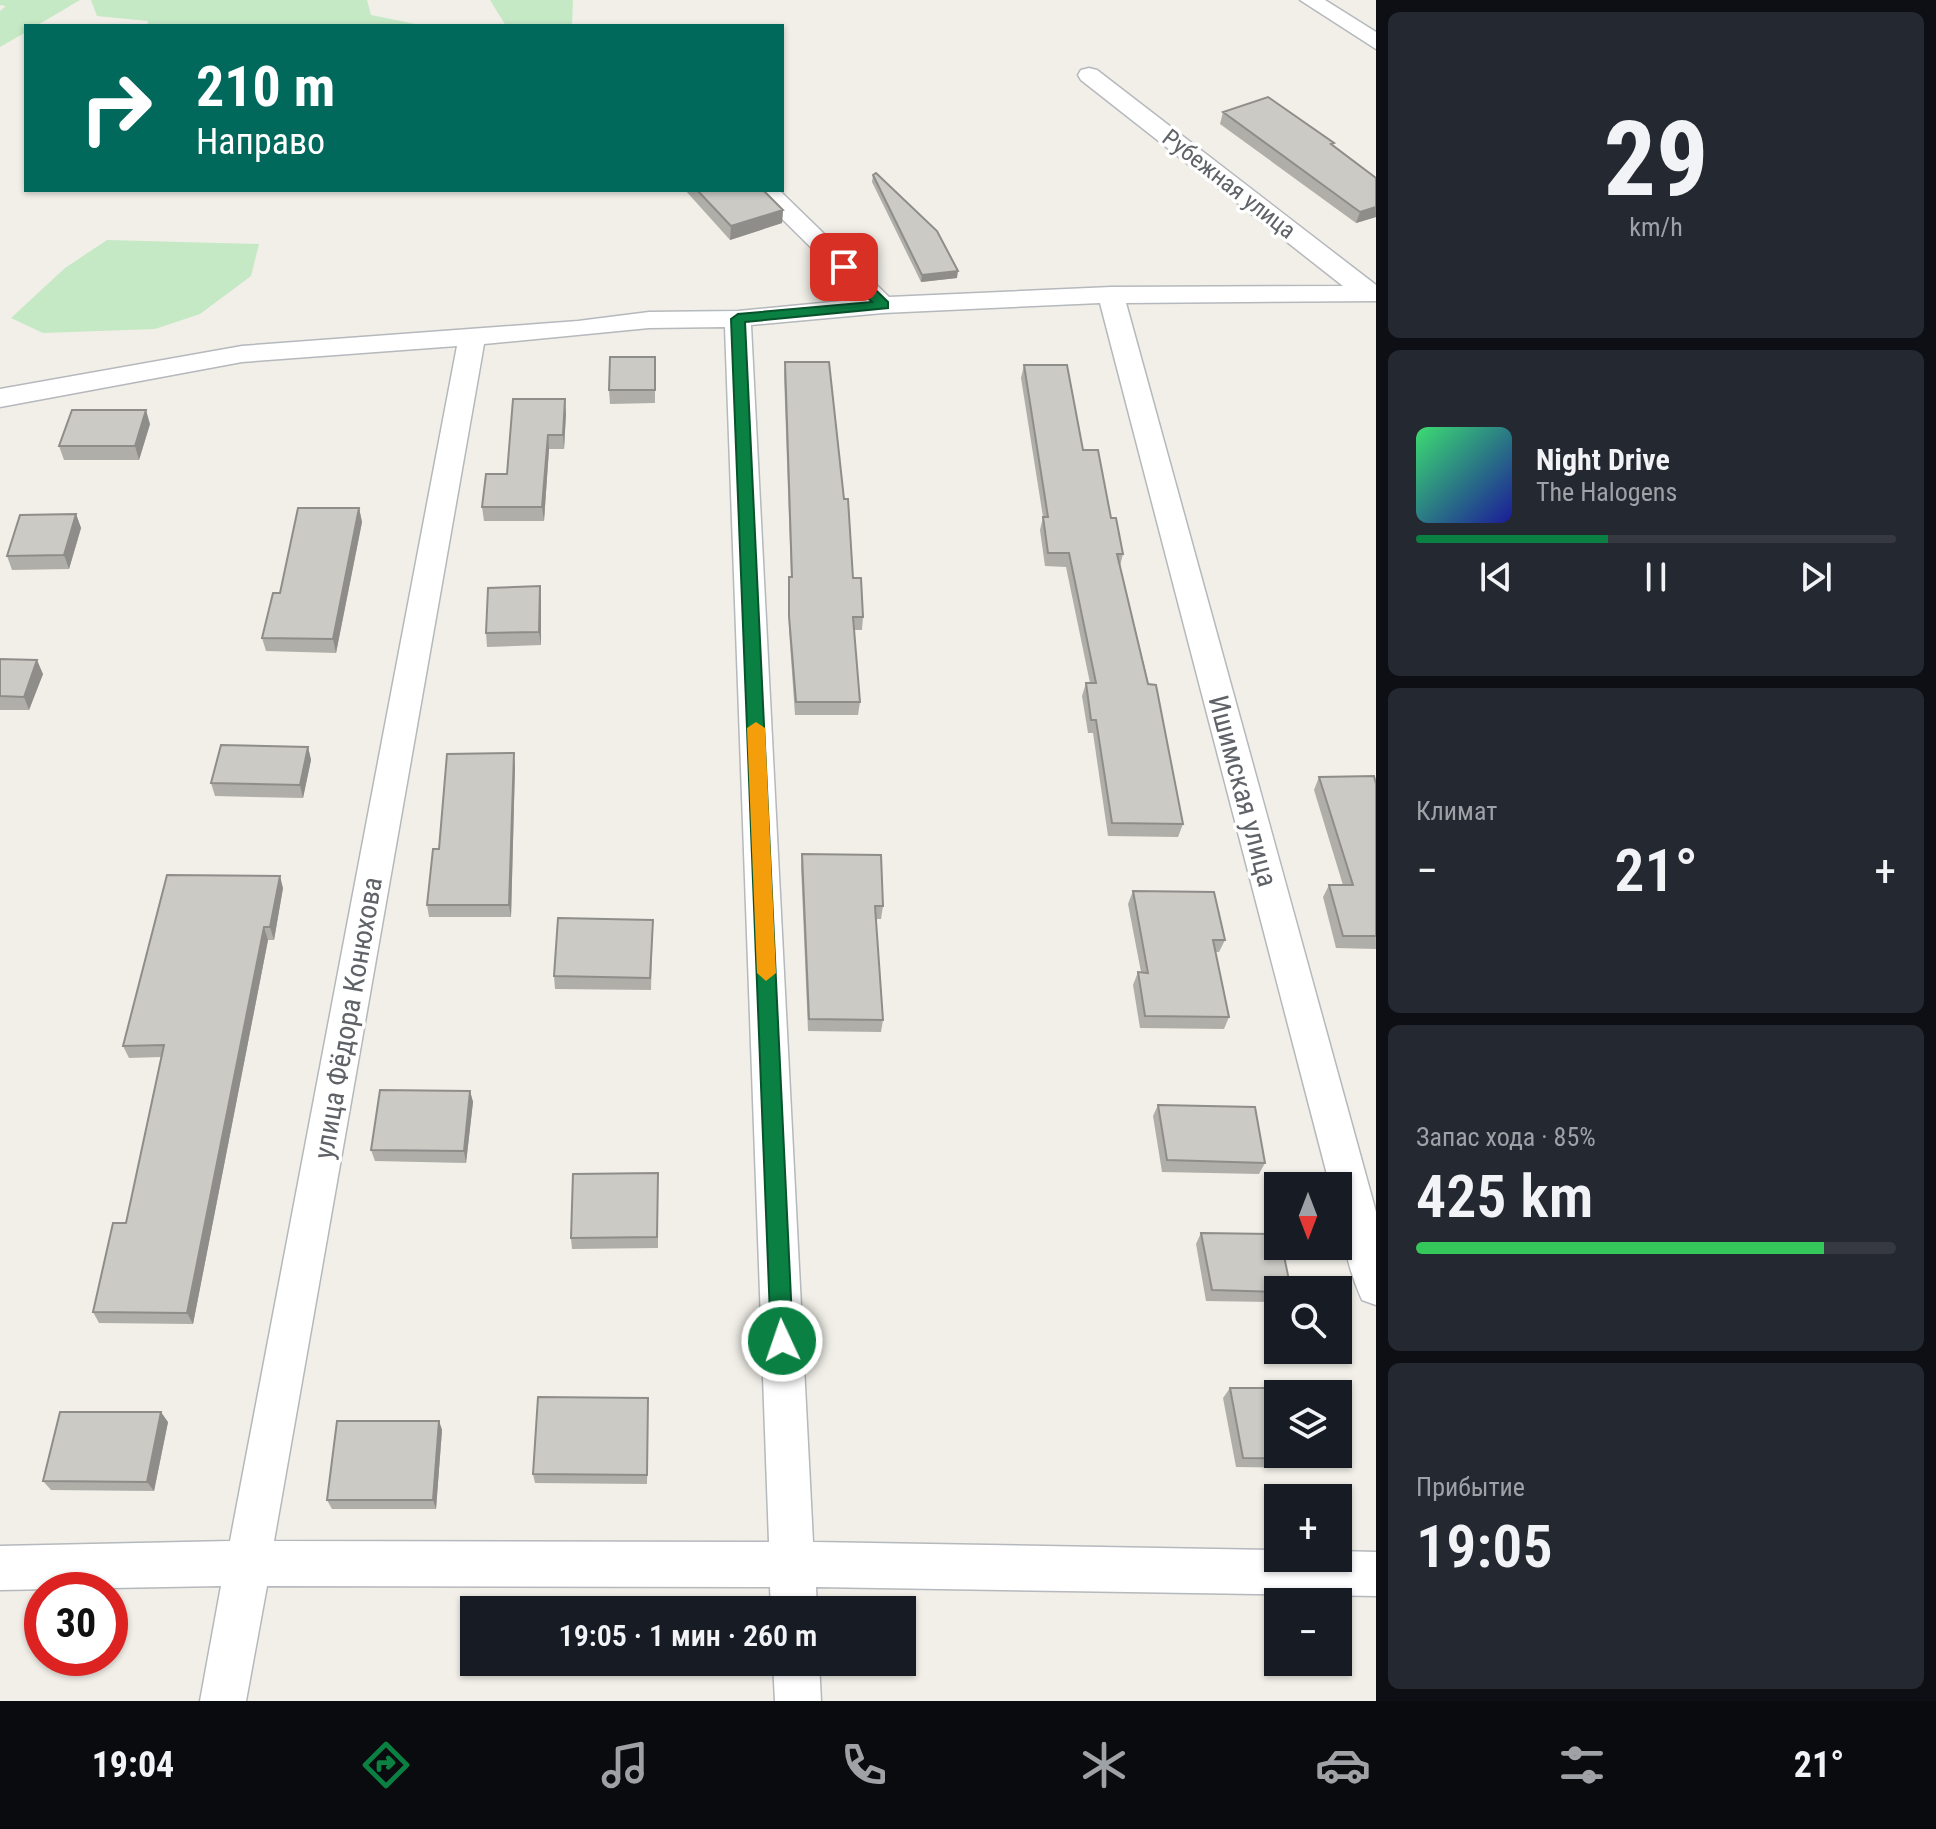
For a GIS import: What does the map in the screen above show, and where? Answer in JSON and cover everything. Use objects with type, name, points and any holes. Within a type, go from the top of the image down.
[{"type":"street","points":[[1311,0],[1376,42]]},
{"type":"street","name":"Рубежная улица","points":[[1089,75],[1372,293]]},
{"type":"street","points":[[767,192],[883,305]]},
{"type":"street","points":[[3,405],[242,354],[578,329],[649,320],[738,319],[883,305],[1111,295],[1372,293]]},
{"type":"street","name":"Ишимская улица","points":[[1111,295],[1376,1286]]},
{"type":"street","points":[[738,319],[793,1596]]},
{"type":"street","name":"улица Фёдора Конюхова","points":[[223,1701],[472,336]]},
{"type":"street","points":[[0,1568],[250,1561],[792,1564],[1376,1574]]},
{"type":"street","points":[[797,1676],[798,1701]]},
{"type":"green space","points":[[0,0],[80,0],[39,24],[24,24],[24,33],[0,47],[0,11],[6,6],[0,5]]},
{"type":"green space","points":[[91,0],[367,0],[371,15],[415,24],[147,24],[148,21],[97,16]]},
{"type":"green space","points":[[490,0],[573,0],[572,24],[505,24]]},
{"type":"green space","points":[[107,240],[259,244],[251,276],[200,314],[155,329],[43,333],[11,318],[65,268]]},
{"type":"building","points":[[1268,97],[1334,143],[1331,144],[1376,178],[1376,207],[1360,212],[1223,112]]},
{"type":"building","points":[[876,173],[937,231],[958,271],[922,275],[873,175]]},
{"type":"building","points":[[699,192],[765,192],[783,210],[731,226]]},
{"type":"building","points":[[610,357],[655,357],[655,390],[609,390]]},
{"type":"building","points":[[785,362],[829,362],[844,499],[848,499],[853,578],[861,578],[863,617],[853,617],[860,702],[796,702],[789,616],[789,577],[792,577]]},
{"type":"building","points":[[1024,365],[1067,365],[1083,450],[1098,450],[1111,518],[1116,518],[1123,554],[1117,554],[1148,684],[1156,685],[1183,824],[1112,823],[1096,720],[1091,720],[1086,683],[1096,683],[1069,553],[1048,553],[1043,517],[1048,517]]},
{"type":"building","points":[[513,399],[565,399],[563,435],[548,435],[542,507],[482,507],[486,474],[507,474]]},
{"type":"building","points":[[72,410],[146,410],[135,446],[59,446]]},
{"type":"building","points":[[298,508],[359,508],[333,639],[262,638],[273,593],[280,593]]},
{"type":"building","points":[[76,514],[64,555],[7,556],[20,515]]},
{"type":"building","points":[[540,586],[539,632],[486,633],[488,588]]},
{"type":"building","points":[[0,659],[37,660],[24,697],[0,696]]},
{"type":"building","points":[[221,745],[308,747],[300,785],[211,783]]},
{"type":"building","points":[[514,753],[509,905],[427,905],[433,849],[439,849],[447,754]]},
{"type":"building","points":[[1374,776],[1376,936],[1343,936],[1329,885],[1353,885],[1319,777]]},
{"type":"building","points":[[802,854],[881,855],[883,906],[875,906],[883,1020],[809,1019]]},
{"type":"building","points":[[167,875],[280,876],[270,927],[264,927],[187,1313],[93,1312],[113,1223],[126,1223],[164,1045],[123,1046]]},
{"type":"building","points":[[1133,891],[1214,892],[1225,940],[1213,940],[1229,1017],[1145,1016],[1138,972],[1148,973]]},
{"type":"building","points":[[558,918],[653,920],[650,978],[554,976]]},
{"type":"building","points":[[380,1090],[470,1091],[464,1151],[371,1150]]},
{"type":"building","points":[[1158,1105],[1255,1107],[1265,1163],[1167,1160]]},
{"type":"building","points":[[658,1173],[657,1237],[571,1238],[573,1174]]},
{"type":"building","points":[[1201,1233],[1264,1234],[1264,1260],[1285,1260],[1288,1276],[1264,1276],[1264,1292],[1212,1290]]},
{"type":"building","points":[[1230,1388],[1264,1388],[1264,1458],[1243,1458]]},
{"type":"building","points":[[538,1397],[648,1398],[647,1475],[533,1474]]},
{"type":"building","points":[[60,1412],[161,1412],[147,1482],[43,1481]]},
{"type":"building","points":[[337,1421],[439,1421],[433,1500],[327,1500]]},
{"type":"slow traffic","points":[[756,728],[766,973]]},
{"type":"route","points":[[782,1341],[738,319],[883,305],[844,267]]}]
